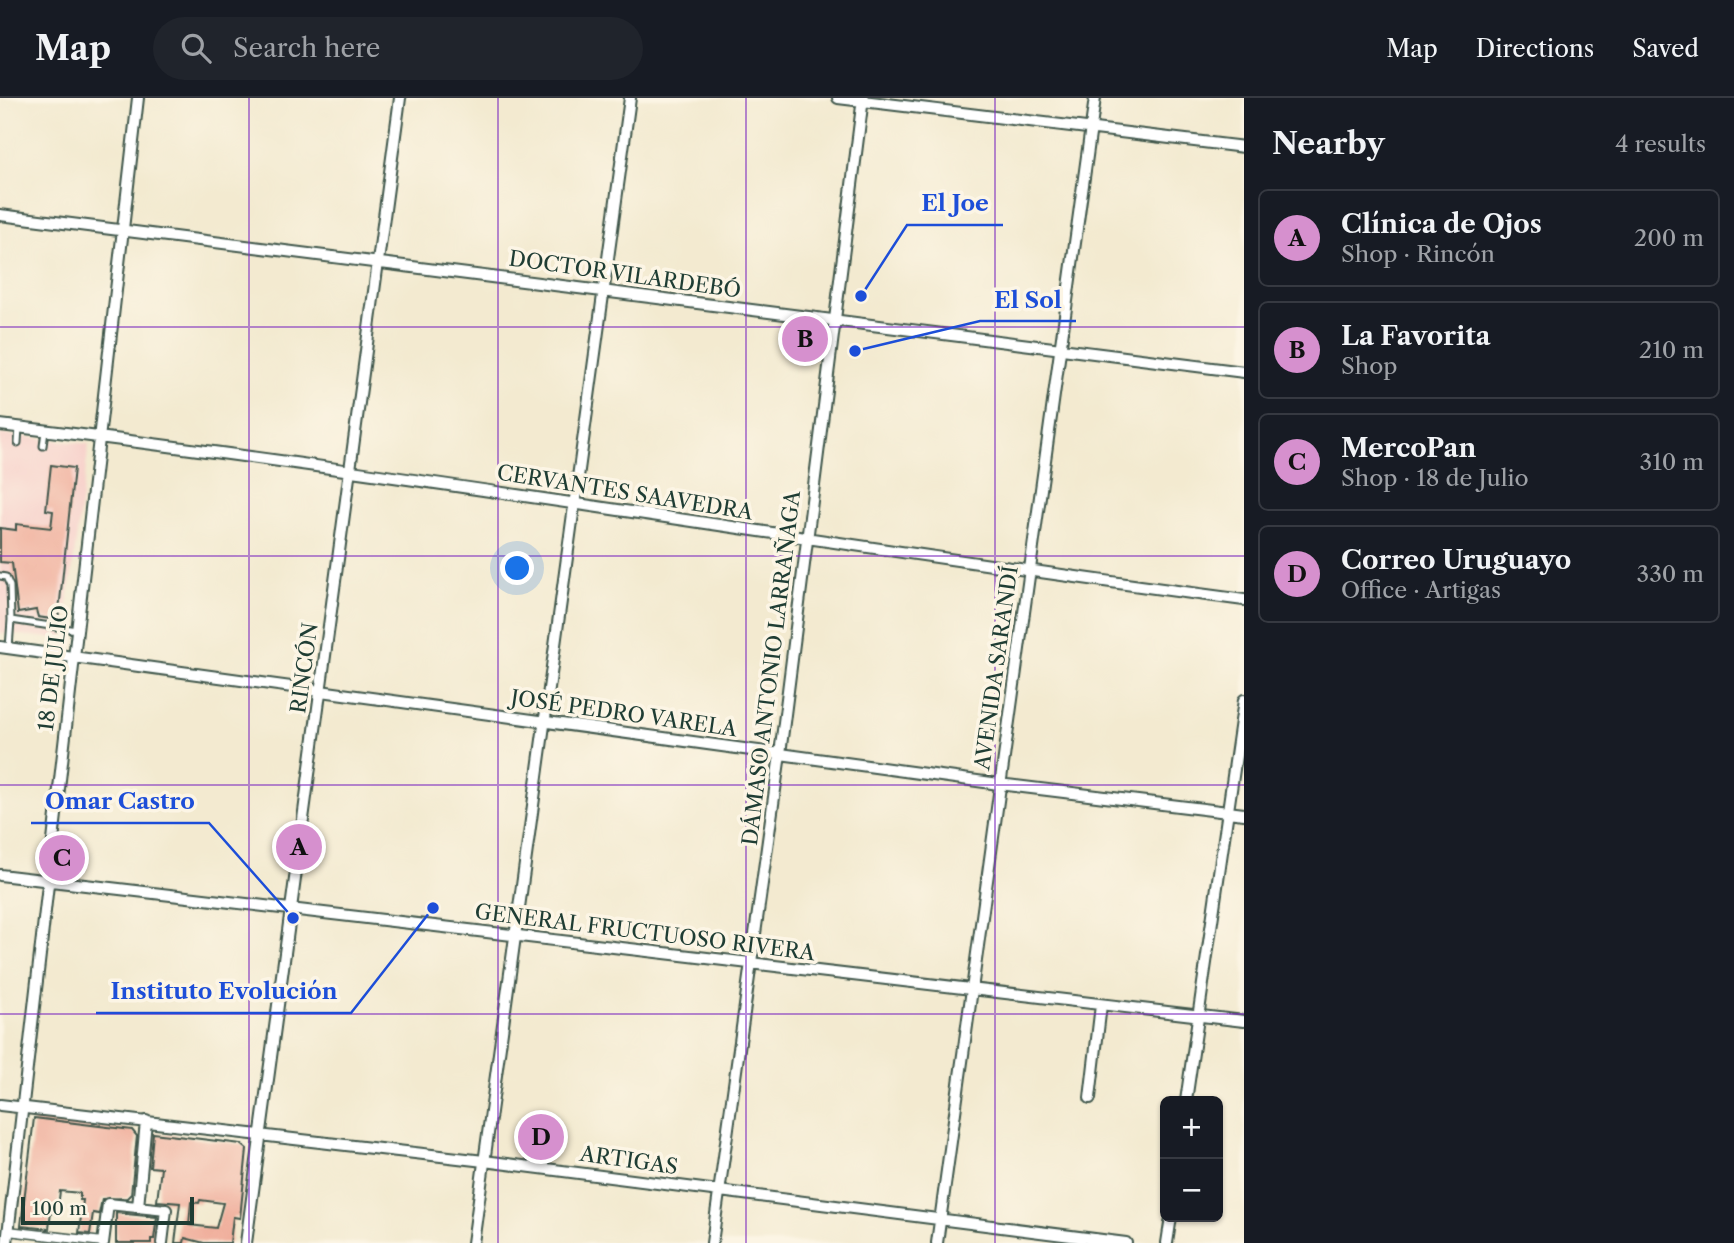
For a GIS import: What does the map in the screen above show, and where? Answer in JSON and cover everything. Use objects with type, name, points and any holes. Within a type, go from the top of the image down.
[{"type":"street","name":"18 DE JULIO","points":[[7,1243],[138,98]]},
{"type":"street","name":"RINCÓN","points":[[246,1243],[400,98]]},
{"type":"street","points":[[473,1243],[547,721],[602,290],[630,98]]},
{"type":"street","points":[[838,98],[1090,130],[1244,146]]},
{"type":"street","name":"AVENIDA SARANDÍ","points":[[937,1243],[1095,98]]},
{"type":"street","name":"DÁMASO ANTONIO LARRAÑAGA","points":[[712,1243],[780,754],[862,100]]},
{"type":"street","name":"DOCTOR VILARDEBÓ","points":[[0,215],[123,233],[378,261],[833,322],[1244,372]]},
{"type":"street","name":"CERVANTES SAAVEDRA","points":[[0,425],[350,471],[1028,572],[1244,600]]},
{"type":"street","name":"JOSÉ PEDRO VARELA","points":[[4,648],[999,784],[1244,814]]},
{"type":"street","points":[[1187,1096],[1244,701]]},
{"type":"street","name":"GENERAL FRUCTUOSO RIVERA","points":[[0,875],[1244,1021]]},
{"type":"street","points":[[1090,1098],[1101,1005]]},
{"type":"street","name":"ARTIGAS","points":[[0,1105],[484,1161],[1126,1243]]},
{"type":"street","points":[[138,1207],[146,1121]]},
{"type":"street","points":[[8,1231],[103,1242],[108,1204],[166,1210],[162,1243]]},
{"type":"street","points":[[1167,1243],[1170,1222]]},
{"type":"lane","points":[[18,443],[19,427]]},
{"type":"lane","points":[[43,446],[45,430]]},
{"type":"lane","points":[[0,576],[6,577],[10,586],[11,620],[4,648]]},
{"type":"lane","points":[[11,620],[77,630]]},
{"type":"shaded area","points":[[0,434],[89,444],[63,639],[0,633]]},
{"type":"building","points":[[51,465],[74,468],[58,620],[38,617],[36,610],[18,613],[12,563],[0,562],[0,528],[16,530],[16,524],[51,528],[53,511],[46,510]]},
{"type":"building","points":[[34,1118],[132,1130],[137,1136],[131,1194],[127,1198],[102,1199],[99,1214],[93,1213],[90,1234],[79,1233],[83,1200],[80,1200],[80,1193],[60,1191],[58,1207],[54,1207],[51,1212],[49,1229],[21,1226]]},
{"type":"building","points":[[153,1133],[241,1144],[247,1149],[240,1218],[233,1217],[230,1243],[204,1243],[185,1238],[184,1243],[175,1243],[180,1203],[157,1201],[161,1168],[150,1167]],"holes":[[[200,1200],[223,1203],[216,1228],[189,1225],[191,1202],[199,1203]]]},
{"type":"building","points":[[116,1213],[157,1217],[151,1243],[116,1243]]},
{"type":"place","name":"El Joe","points":[[861,296]]},
{"type":"place","name":"La Favorita","points":[[805,339]]},
{"type":"place","name":"El Sol","points":[[855,351]]},
{"type":"place","name":"Clínica de Ojos","points":[[299,847]]},
{"type":"place","name":"MercoPan","points":[[62,858]]},
{"type":"place","name":"Instituto Evolución","points":[[433,908]]},
{"type":"place","name":"Omar Castro","points":[[293,918]]},
{"type":"place","name":"Correo Uruguayo","points":[[541,1137]]}]
